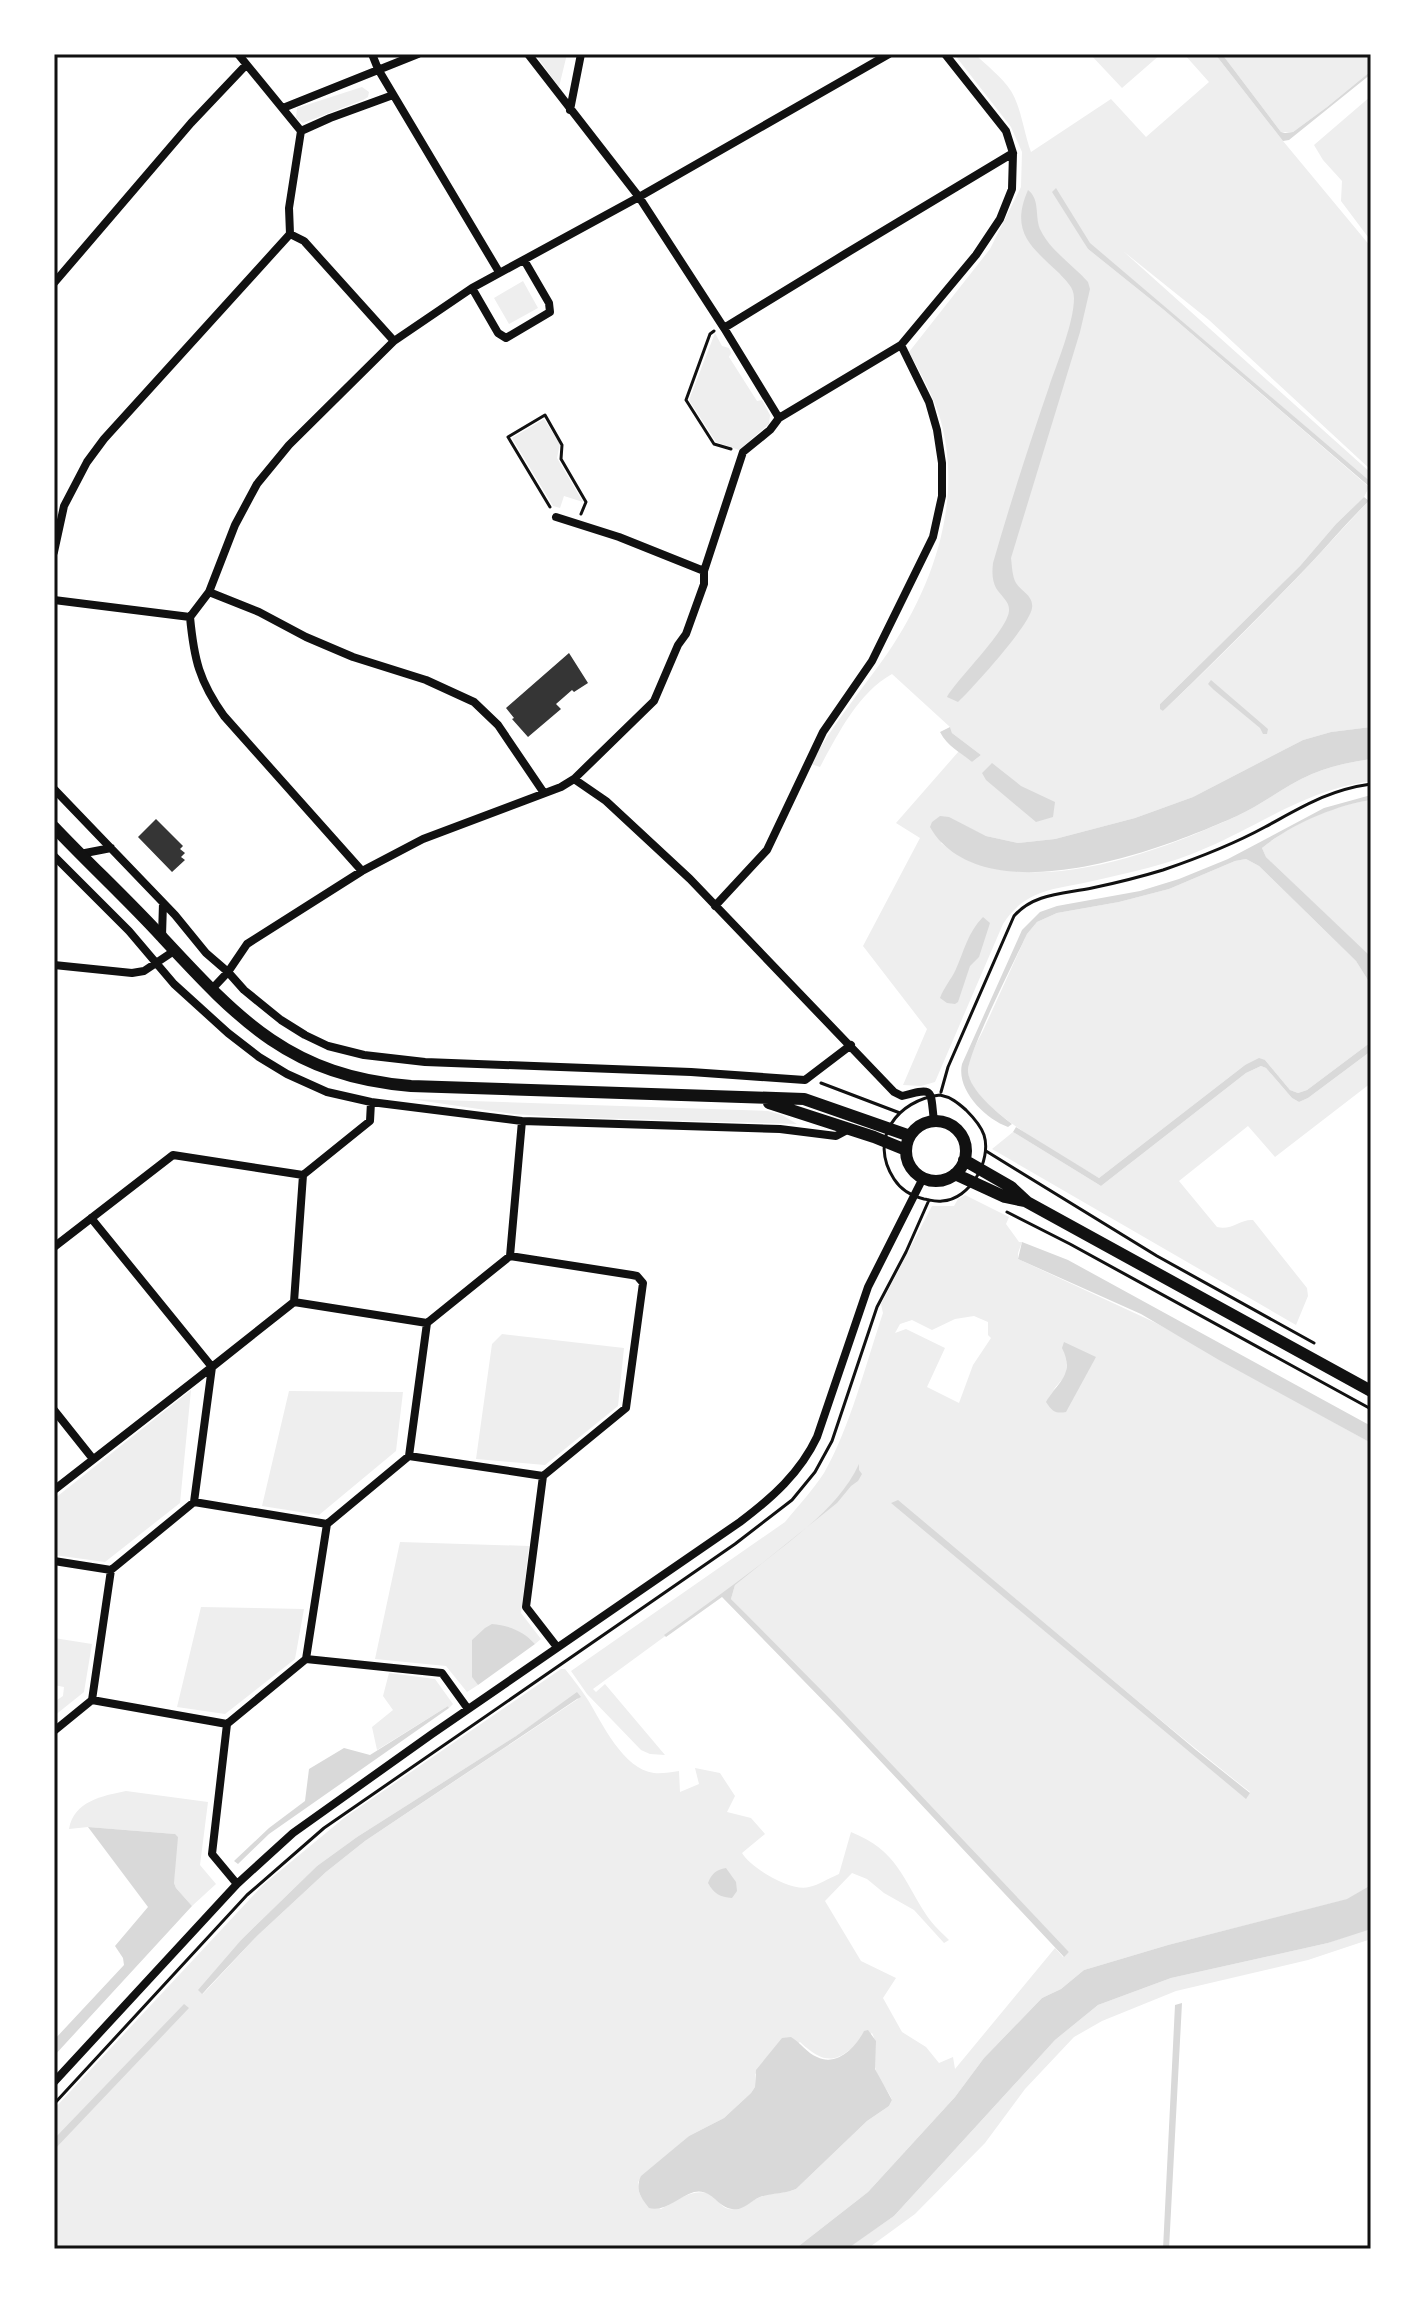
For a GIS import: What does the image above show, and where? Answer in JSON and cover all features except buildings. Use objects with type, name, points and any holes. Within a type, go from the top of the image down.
[{"type":"main road","points":[[54,827],[174,951],[262,1035],[326,1070],[367,1081],[411,1086],[804,1099],[910,1136]]},
{"type":"main road","points":[[758,1099],[906,1150]]},
{"type":"main road","points":[[934,1121],[944,1122],[960,1132],[964,1141],[964,1160],[955,1174],[939,1180],[923,1178],[914,1171],[906,1150],[910,1136],[916,1129],[934,1121]]},
{"type":"main road","points":[[964,1160],[1011,1187],[1027,1202],[1371,1391]]},
{"type":"main road","points":[[955,1174],[1005,1197],[1027,1202]]},
{"type":"street","points":[[54,552],[64,506],[87,462],[104,439],[290,234],[289,208],[301,131],[238,54]]},
{"type":"street","points":[[372,54],[393,95],[499,272]]},
{"type":"street","points":[[283,108],[418,54]]},
{"type":"street","points":[[528,54],[639,197],[779,418]]},
{"type":"street","points":[[570,110],[581,54]]},
{"type":"street","points":[[362,871],[224,716],[206,691],[193,654],[190,617],[209,592],[235,525],[257,484],[289,445],[394,341],[499,272],[639,197],[889,54]]},
{"type":"street","points":[[212,989],[247,944],[362,871],[423,839],[561,787],[574,779],[654,701],[678,645],[686,634],[704,584],[704,571],[743,452],[770,430],[779,418],[901,345],[976,255],[1000,219],[1012,189],[1013,153],[1006,131],[945,54]]},
{"type":"street","points":[[54,283],[191,123],[246,65]]},
{"type":"street","points":[[301,131],[393,95]]},
{"type":"street","points":[[724,327],[1013,153]]},
{"type":"street","points":[[290,234],[304,241],[394,341]]},
{"type":"street","points":[[472,288],[498,333],[506,338],[550,312],[549,303],[524,260]]},
{"type":"street","points":[[715,906],[767,850],[823,732],[872,661],[933,537],[942,496],[942,463],[937,430],[929,402],[901,345]]},
{"type":"street","points":[[556,517],[704,571]]},
{"type":"street","points":[[209,592],[353,657],[426,680],[474,702],[498,725],[544,793]]},
{"type":"street","points":[[54,600],[190,617]]},
{"type":"street","points":[[574,779],[606,801],[690,879],[898,1095],[921,1089],[928,1092],[934,1121]]},
{"type":"street","points":[[54,789],[163,903],[206,953],[257,1001],[305,1035],[328,1046],[364,1055],[425,1062],[691,1072],[805,1080],[851,1045]]},
{"type":"street","points":[[80,854],[111,848]]},
{"type":"street","points":[[54,856],[129,931],[174,984],[228,1033],[259,1057],[327,1092],[371,1102],[522,1121],[780,1129],[836,1136],[850,1129]]},
{"type":"street","points":[[162,937],[163,903]]},
{"type":"street","points":[[54,965],[132,973],[144,971],[174,951]]},
{"type":"street","points":[[294,1302],[303,1175],[370,1121],[371,1102]]},
{"type":"street","points":[[237,1884],[212,1854],[227,1724],[306,1659],[327,1524],[409,1456],[427,1323],[510,1256],[522,1121]]},
{"type":"street","points":[[54,1247],[173,1155],[303,1175]]},
{"type":"street","points":[[54,2082],[237,1884],[279,1845],[315,1816],[740,1522],[790,1479],[811,1451],[863,1301],[923,1178]]},
{"type":"street","points":[[54,1731],[92,1700],[111,1570],[194,1502],[212,1367],[91,1218]]},
{"type":"street","points":[[510,1256],[637,1276],[643,1283],[626,1408],[543,1476],[526,1607],[557,1647]]},
{"type":"street","points":[[54,1490],[294,1302],[427,1323]]},
{"type":"street","points":[[54,1410],[93,1459]]},
{"type":"street","points":[[409,1456],[543,1476]]},
{"type":"street","points":[[194,1502],[327,1524]]},
{"type":"street","points":[[54,1561],[111,1570]]},
{"type":"street","points":[[306,1659],[442,1673],[468,1709]]},
{"type":"street","points":[[92,1700],[227,1724]]},
{"type":"path","points":[[724,327],[710,334],[686,400],[714,444],[743,452]]},
{"type":"path","points":[[556,517],[508,437],[545,415],[562,445],[561,459],[586,502],[578,523]]},
{"type":"path","points":[[1315,1343],[1157,1256],[986,1151],[984,1135],[971,1115],[952,1099],[940,1095],[948,1067],[1014,916],[1020,909],[1053,894],[1092,888],[1162,870],[1220,849],[1330,793],[1371,784]]},
{"type":"path","points":[[805,1080],[900,1113]]},
{"type":"path","points":[[883,1153],[894,1179],[913,1197],[929,1200]]},
{"type":"path","points":[[964,1192],[975,1197]]},
{"type":"path","points":[[999,1209],[1105,1263],[1371,1409]]},
{"type":"shaded area","points":[[535,54],[567,54],[559,87]]},
{"type":"shaded area","points":[[954,54],[975,54],[1007,86],[1017,105],[1031,152],[1111,99],[1146,137],[1209,82],[1184,54],[1215,54],[1371,247],[1371,470],[1209,320],[1123,251],[1371,473],[1371,482],[1089,243],[1056,189],[1088,249],[1164,310],[1369,487],[1364,497],[1300,566],[1160,704],[1163,711],[1257,619],[1371,499],[1371,727],[1331,732],[1303,740],[1193,797],[1135,818],[1055,839],[1018,843],[986,836],[949,818],[941,843],[968,860],[1004,870],[1072,870],[1107,863],[1175,842],[1237,816],[1319,771],[1371,759],[1371,781],[1348,785],[1286,808],[1192,854],[1133,872],[1040,893],[1020,904],[1003,924],[935,1082],[921,1086],[903,1085],[927,1029],[863,946],[920,838],[896,823],[959,751],[972,762],[981,755],[952,733],[950,727],[892,674],[859,703],[820,767],[811,764],[903,628],[918,600],[940,542],[948,480],[946,449],[937,409],[909,352],[990,249],[1021,187],[1022,152],[1011,127]]},
{"type":"shaded area","points":[[1090,54],[1161,54],[1122,88]]},
{"type":"shaded area","points":[[1215,54],[1222,54],[1281,132],[1285,133],[1293,132],[1371,71],[1371,74],[1289,140],[1283,141]]},
{"type":"shaded area","points":[[1222,54],[1371,54],[1371,71],[1293,132],[1281,132]]},
{"type":"shaded area","points":[[362,87],[369,92],[363,100],[303,123],[296,118],[297,108]]},
{"type":"shaded area","points":[[1371,96],[1371,241],[1341,201],[1342,181],[1314,145]]},
{"type":"shaded area","points":[[1056,188],[1090,243],[1371,482],[1371,488],[1164,310],[1088,249],[1052,192]]},
{"type":"shaded area","points":[[1028,190],[1035,199],[1039,226],[1045,238],[1088,282],[1090,289],[1080,332],[1011,558],[1015,580],[1029,597],[1032,608],[1011,642],[958,702],[947,697],[1002,628],[1007,617],[1009,606],[996,588],[993,563],[1073,308],[1074,294],[1069,284],[1032,246],[1022,227],[1021,216]]},
{"type":"shaded area","points":[[523,281],[538,308],[509,324],[494,298]]},
{"type":"shaded area","points":[[715,333],[722,346],[729,348],[729,357],[757,401],[762,400],[770,415],[769,424],[739,450],[716,442],[689,400]]},
{"type":"shaded area","points":[[544,419],[560,444],[557,458],[583,502],[564,496],[560,508],[553,506],[512,438]]},
{"type":"shaded area","points":[[1364,497],[1369,501],[1310,564],[1182,693],[1163,711],[1160,709],[1160,704],[1300,566]]},
{"type":"shaded area","points":[[1211,680],[1268,729],[1267,734],[1263,734],[1260,728],[1214,690],[1208,684]]},
{"type":"shaded area","points":[[950,727],[952,733],[981,755],[972,762],[950,745],[940,732]]},
{"type":"shaded area","points":[[1371,727],[1371,759],[1312,774],[1237,816],[1170,843],[1087,866],[1044,872],[1005,871],[969,861],[941,842],[930,827],[940,816],[949,817],[986,836],[1018,843],[1055,839],[1135,818],[1193,797],[1303,740],[1331,732]]},
{"type":"shaded area","points":[[992,763],[1021,786],[1055,802],[1053,817],[1036,822],[986,780],[982,773]]},
{"type":"shaded area","points":[[1371,795],[1371,800],[1343,806],[1300,824],[1262,848],[1266,857],[1370,956],[1371,985],[1356,961],[1259,866],[1246,859],[1169,889],[1057,913],[1037,922],[1027,934],[970,1062],[968,1072],[974,1087],[1012,1124],[1008,1127],[999,1123],[974,1102],[963,1084],[962,1064],[1022,930],[1040,912],[1140,891],[1179,879],[1228,859],[1324,808]]},
{"type":"shaded area","points":[[1371,800],[1371,958],[1266,857],[1262,848],[1314,817],[1342,806]]},
{"type":"shaded area","points":[[1246,859],[1259,866],[1356,961],[1371,985],[1371,1042],[1307,1090],[1298,1093],[1290,1090],[1265,1060],[1245,1065],[1099,1178],[1022,1131],[984,1100],[972,1085],[968,1071],[970,1059],[1027,934],[1037,922],[1057,913],[1169,889]]},
{"type":"shaded area","points":[[983,917],[990,923],[979,957],[970,966],[958,1002],[947,1003],[940,998],[970,935]]},
{"type":"shaded area","points":[[1371,1042],[1371,1051],[1299,1102],[1266,1068],[1261,1066],[1246,1073],[1101,1186],[1013,1132],[1016,1127],[1099,1178],[1245,1065],[1259,1058],[1265,1060],[1290,1090],[1298,1093],[1307,1090]]},
{"type":"shaded area","points":[[1371,1051],[1371,1083],[1275,1157],[1248,1126],[1179,1181],[1217,1227],[1253,1220],[1307,1288],[1308,1296],[1296,1325],[992,1149],[1013,1132],[1101,1186],[1246,1073],[1261,1066],[1266,1068],[1299,1102]]},
{"type":"shaded area","points":[[410,1099],[768,1111],[797,1124],[558,1117]]},
{"type":"shaded area","points":[[965,1195],[1009,1217],[1006,1224],[1022,1242],[1018,1259],[1156,1323],[1371,1443],[1371,1885],[1348,1899],[1084,1970],[1061,1989],[1042,1998],[984,2058],[955,2097],[868,2192],[795,2249],[54,2249],[54,2109],[263,1885],[344,1818],[561,1669],[565,1669],[577,1684],[623,1754],[643,1770],[654,1773],[679,1771],[680,1792],[699,1784],[695,1768],[720,1773],[735,1796],[727,1812],[751,1818],[765,1834],[742,1853],[772,1878],[801,1888],[839,1874],[851,1832],[889,1857],[929,1919],[949,1940],[944,1943],[914,1910],[867,1879],[852,1873],[825,1901],[861,1961],[896,1978],[883,1998],[902,2032],[926,2047],[939,2063],[953,2057],[955,2069],[1055,1948],[1063,1957],[1069,1952],[731,1599],[735,1585],[593,1689],[596,1692],[605,1684],[665,1755],[641,1750],[587,1694],[571,1671],[785,1522],[805,1498],[824,1473],[842,1436],[883,1313],[881,1304],[932,1206],[954,1206]],"holes":[[[974,1316],[988,1322],[991,1338],[973,1365],[959,1403],[927,1387],[945,1348],[906,1329],[895,1333],[900,1324],[912,1320],[932,1330],[955,1319]],[[1096,1357],[1053,1390],[1066,1375],[1067,1358]],[[896,1502],[941,1538],[1250,1792],[1246,1798],[892,1503]],[[577,1693],[578,1699],[365,1841],[326,1872],[257,1936],[203,1994],[242,1939],[317,1866],[357,1837],[516,1736]],[[872,2033],[876,2071],[892,2100],[796,2189],[763,2196],[733,2209],[724,2207],[708,2193],[701,2192],[687,2195],[661,2209],[641,2197],[638,2182],[689,2136],[724,2118],[751,2093],[755,2087],[755,2074],[800,2042],[821,2057],[829,2059],[844,2054]]]},
{"type":"shaded area","points":[[1022,1242],[1068,1260],[1371,1426],[1371,1443],[1141,1314],[1018,1259]]},
{"type":"shaded area","points":[[502,1334],[624,1348],[618,1406],[545,1465],[476,1459],[492,1344]]},
{"type":"shaded area","points":[[1064,1342],[1096,1357],[1066,1412],[1059,1413],[1046,1402],[1066,1371],[1062,1348]]},
{"type":"shaded area","points":[[191,1390],[180,1503],[105,1562],[54,1555],[54,1499]]},
{"type":"shaded area","points":[[289,1391],[403,1392],[396,1451],[319,1515],[262,1506]]},
{"type":"shaded area","points":[[859,1464],[862,1474],[858,1481],[807,1527],[841,1493]]},
{"type":"shaded area","points":[[898,1500],[1250,1793],[1246,1799],[891,1503]]},
{"type":"shaded area","points":[[400,1542],[529,1546],[521,1613],[541,1639],[535,1644],[521,1634],[505,1632],[472,1640],[472,1676],[478,1685],[467,1692],[446,1666],[375,1659]]},
{"type":"shaded area","points":[[763,1563],[735,1585],[731,1599],[1069,1952],[1064,1957],[722,1597],[666,1637],[664,1635]]},
{"type":"shaded area","points":[[201,1607],[304,1609],[295,1659],[225,1714],[177,1707]]},
{"type":"shaded area","points":[[492,1624],[516,1630],[535,1644],[478,1685],[472,1677],[472,1640]]},
{"type":"shaded area","points":[[54,1638],[92,1644],[84,1692],[54,1716],[54,1702],[63,1696],[64,1687],[54,1685]]},
{"type":"shaded area","points":[[389,1673],[435,1679],[453,1704],[377,1750],[372,1727],[393,1710],[383,1696]]},
{"type":"shaded area","points":[[577,1692],[581,1697],[365,1841],[326,1872],[257,1936],[202,1994],[198,1990],[242,1939],[317,1866],[357,1837],[516,1736]]},
{"type":"shaded area","points":[[448,1706],[269,1834],[238,1864],[234,1861],[269,1828],[305,1801],[309,1769],[344,1748],[370,1755]]},
{"type":"shaded area","points":[[126,1791],[208,1802],[200,1865],[216,1884],[192,1906],[174,1883],[175,1834],[88,1827],[69,1829],[77,1812],[90,1801]]},
{"type":"shaded area","points":[[88,1827],[175,1834],[178,1837],[174,1883],[192,1906],[54,2056],[54,2040],[124,1965],[115,1946],[148,1907]]},
{"type":"shaded area","points":[[726,1868],[736,1882],[737,1891],[732,1898],[718,1894],[708,1883],[715,1872]]},
{"type":"shaded area","points":[[1371,1885],[1371,1929],[1328,1943],[1171,1978],[1098,2005],[1055,2040],[894,2216],[847,2249],[795,2249],[868,2192],[955,2097],[984,2058],[1042,1998],[1061,1989],[1084,1970],[1347,1899]]},
{"type":"shaded area","points":[[1371,1928],[1371,1939],[1308,1960],[1176,1991],[1102,2021],[1074,2037],[1025,2089],[985,2143],[915,2214],[867,2249],[846,2249],[894,2216],[1055,2040],[1098,2005],[1171,1978],[1328,1943]]},
{"type":"shaded area","points":[[1182,2003],[1169,2249],[1163,2249],[1175,2005]]},
{"type":"shaded area","points":[[184,2004],[189,2008],[54,2150],[54,2139]]},
{"type":"shaded area","points":[[868,2030],[876,2041],[875,2069],[892,2100],[796,2189],[760,2197],[736,2209],[727,2208],[710,2195],[700,2192],[688,2194],[661,2208],[649,2208],[639,2193],[641,2176],[689,2136],[724,2118],[751,2093],[755,2087],[756,2070],[782,2038],[791,2037],[813,2055],[832,2059],[845,2054]]}]
